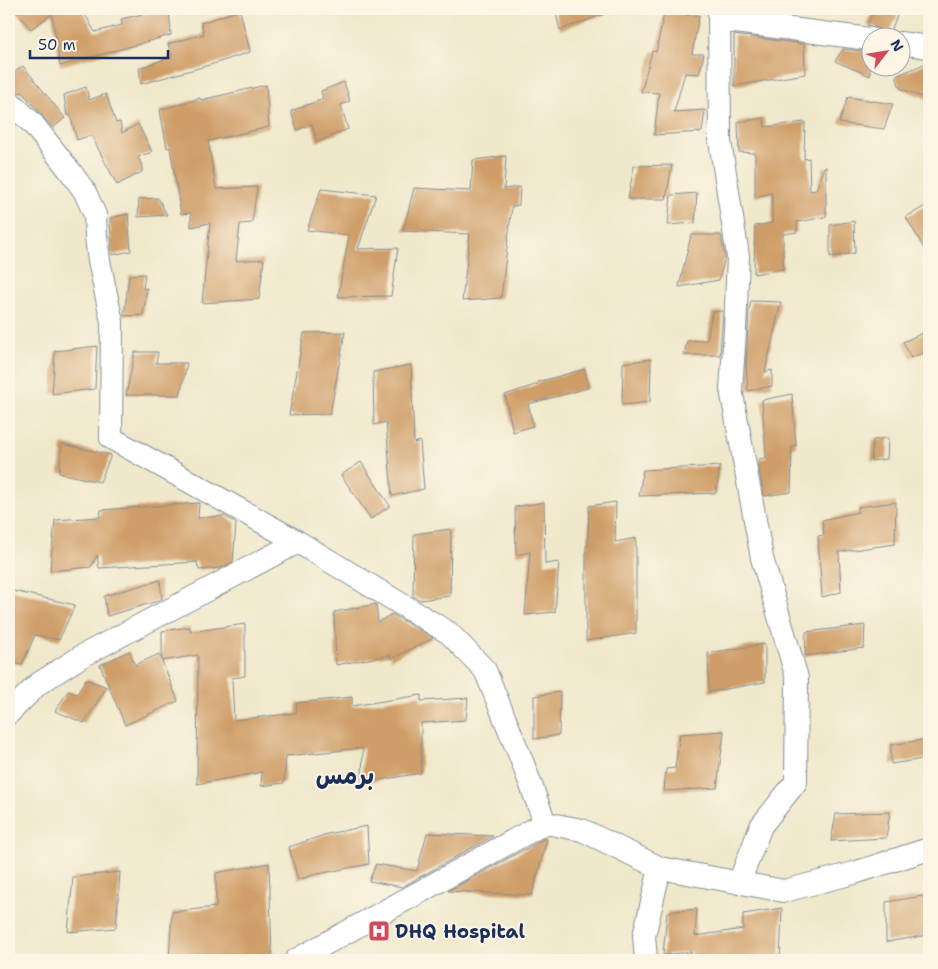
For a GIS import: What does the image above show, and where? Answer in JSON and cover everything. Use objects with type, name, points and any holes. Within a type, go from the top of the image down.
[{"type":"street","points":[[739,882],[761,826],[796,782],[796,678],[762,558],[730,389],[735,331],[738,256],[720,141],[719,14],[860,37]]},
{"type":"street","points":[[910,44],[929,47]]},
{"type":"street","points":[[9,101],[34,124],[70,171],[85,192],[95,215],[100,261],[112,322],[111,438],[298,542],[449,633],[485,670],[545,823]]},
{"type":"street","points":[[9,713],[38,684],[82,656],[298,542]]},
{"type":"street","points":[[296,960],[545,823],[582,830],[660,868],[784,891],[854,873],[929,849]]},
{"type":"street","points":[[646,960],[644,936],[660,868]]},
{"type":"building","points":[[14,9],[82,9],[95,32],[122,25],[121,19],[147,13],[147,9],[169,9],[171,35],[60,66],[52,14],[31,29]]},
{"type":"building","points":[[555,9],[613,9],[613,11],[560,30]]},
{"type":"building","points":[[665,9],[687,9],[686,15],[699,15],[692,54],[704,54],[699,74],[685,73],[674,112],[705,110],[702,132],[654,135],[659,93],[641,92],[652,51],[656,52]]},
{"type":"building","points":[[874,9],[900,9],[892,28],[878,28],[867,25]]},
{"type":"building","points":[[240,10],[250,52],[141,84],[139,68],[172,57],[168,44],[204,34],[201,23]]},
{"type":"building","points":[[734,35],[804,44],[805,74],[734,86]]},
{"type":"building","points":[[843,49],[860,51],[860,72],[835,61]]},
{"type":"building","points":[[929,62],[929,100],[900,88],[897,78],[910,78],[910,70]]},
{"type":"building","points":[[23,66],[65,118],[53,128],[22,92],[20,93],[13,88],[9,88],[9,76]]},
{"type":"building","points":[[344,82],[350,101],[341,105],[348,129],[317,142],[312,124],[297,130],[291,111],[323,99],[321,91]]},
{"type":"building","points":[[266,85],[269,127],[208,141],[216,189],[257,187],[252,223],[240,224],[236,261],[264,259],[259,299],[202,303],[210,223],[191,227],[191,213],[181,214],[170,147],[167,148],[160,110],[200,98],[201,100]]},
{"type":"building","points":[[86,87],[89,100],[106,94],[116,123],[120,122],[122,133],[138,124],[152,152],[138,157],[142,166],[142,172],[117,185],[91,135],[77,140],[70,114],[67,116],[64,95]]},
{"type":"building","points":[[848,97],[893,104],[884,129],[839,123]]},
{"type":"building","points":[[764,118],[765,127],[805,122],[804,159],[809,158],[810,191],[816,190],[824,167],[826,167],[826,217],[797,222],[797,232],[783,234],[783,269],[754,274],[755,226],[772,223],[772,193],[755,197],[755,153],[739,152],[738,122]]},
{"type":"building","points":[[506,156],[504,189],[520,187],[519,205],[512,206],[501,298],[462,301],[470,234],[403,231],[414,188],[471,191],[473,160]]},
{"type":"building","points":[[672,165],[666,199],[628,199],[634,166]]},
{"type":"building","points":[[321,189],[376,195],[358,249],[398,248],[391,296],[338,297],[349,235],[307,230]]},
{"type":"building","points":[[697,193],[695,223],[668,225],[671,195]]},
{"type":"building","points":[[158,198],[167,215],[138,217],[139,199]]},
{"type":"building","points":[[929,204],[929,257],[906,217]]},
{"type":"building","points":[[128,214],[131,251],[112,255],[110,218]]},
{"type":"building","points":[[854,221],[855,253],[830,257],[830,225]]},
{"type":"building","points":[[691,235],[721,235],[725,257],[719,280],[679,287]]},
{"type":"building","points":[[145,274],[143,289],[147,288],[143,315],[124,316],[129,275]]},
{"type":"building","points":[[751,301],[781,302],[765,372],[772,370],[772,386],[748,391],[746,363]]},
{"type":"building","points":[[723,311],[720,355],[684,355],[687,341],[707,340],[712,312]]},
{"type":"building","points":[[929,330],[929,350],[911,358],[903,342]]},
{"type":"building","points":[[345,332],[330,414],[289,415],[304,333]]},
{"type":"building","points":[[97,346],[95,389],[52,394],[55,351]]},
{"type":"building","points":[[135,352],[158,352],[156,363],[187,363],[180,395],[126,395]]},
{"type":"building","points":[[651,359],[650,402],[622,405],[623,363]]},
{"type":"building","points":[[411,365],[414,443],[420,441],[424,489],[392,496],[386,422],[374,425],[373,372]]},
{"type":"building","points":[[585,369],[588,388],[528,404],[533,426],[513,432],[505,395],[538,384],[538,382]]},
{"type":"building","points":[[792,394],[796,446],[792,447],[791,492],[764,496],[759,469],[759,459],[766,458],[762,400]]},
{"type":"building","points":[[888,438],[887,459],[871,461],[873,440]]},
{"type":"building","points":[[62,444],[111,455],[100,482],[59,473]]},
{"type":"building","points":[[361,462],[390,506],[371,519],[341,475]]},
{"type":"building","points":[[720,466],[716,493],[639,496],[643,470]]},
{"type":"building","points":[[544,502],[545,564],[559,562],[555,612],[525,615],[530,552],[516,555],[515,507]]},
{"type":"building","points":[[616,502],[615,542],[636,538],[636,633],[586,641],[586,546],[588,546],[589,506]]},
{"type":"building","points":[[896,502],[895,544],[839,552],[841,592],[822,597],[818,536],[824,535],[822,520],[858,512],[858,507]]},
{"type":"building","points":[[199,503],[198,518],[224,516],[236,523],[233,562],[220,568],[199,570],[197,562],[99,568],[97,555],[91,567],[50,571],[55,520],[100,517],[101,510]]},
{"type":"building","points":[[451,529],[450,596],[420,600],[413,596],[414,534]]},
{"type":"building","points":[[160,580],[162,599],[107,616],[104,596]]},
{"type":"building","points":[[9,590],[75,605],[59,640],[35,635],[22,665],[9,662]]},
{"type":"building","points":[[376,604],[378,622],[392,614],[433,638],[391,659],[390,655],[336,665],[334,612]]},
{"type":"building","points":[[245,624],[245,676],[232,678],[234,720],[296,713],[297,703],[352,697],[352,706],[421,695],[421,701],[468,698],[466,720],[421,723],[421,773],[362,783],[363,748],[286,756],[284,783],[261,786],[262,772],[197,784],[198,655],[162,661],[178,701],[125,725],[100,665],[129,651],[135,665],[159,654],[162,660],[162,631],[190,627],[190,632]]},
{"type":"building","points":[[865,625],[864,648],[805,656],[806,632]]},
{"type":"building","points":[[765,644],[765,682],[709,692],[708,653]]},
{"type":"building","points":[[86,679],[107,687],[84,723],[55,711],[68,691],[77,694]]},
{"type":"building","points":[[560,692],[559,735],[534,739],[534,696]]},
{"type":"building","points":[[724,731],[717,788],[664,791],[666,769],[675,768],[680,734]]},
{"type":"building","points":[[929,739],[929,758],[891,764],[891,745]]},
{"type":"building","points":[[890,812],[886,838],[831,841],[836,814]]},
{"type":"building","points":[[367,826],[369,864],[313,875],[298,880],[289,847],[327,834]]},
{"type":"building","points":[[427,833],[493,836],[402,887],[369,881],[376,864],[417,871]]},
{"type":"building","points":[[547,839],[532,895],[448,891]]},
{"type":"building","points":[[269,863],[272,957],[257,960],[169,960],[172,912],[216,907],[216,873]]},
{"type":"building","points":[[120,872],[116,928],[68,932],[73,877]]},
{"type":"building","points":[[929,895],[929,935],[886,942],[886,902]]},
{"type":"building","points":[[782,908],[780,960],[690,960],[691,952],[663,955],[667,912],[697,909],[695,936],[743,929],[743,914]]},
{"type":"place","name":"DHQ Hospital","points":[[379,931]]},
{"type":"district","name":"برمس","points":[[345,776]]}]
